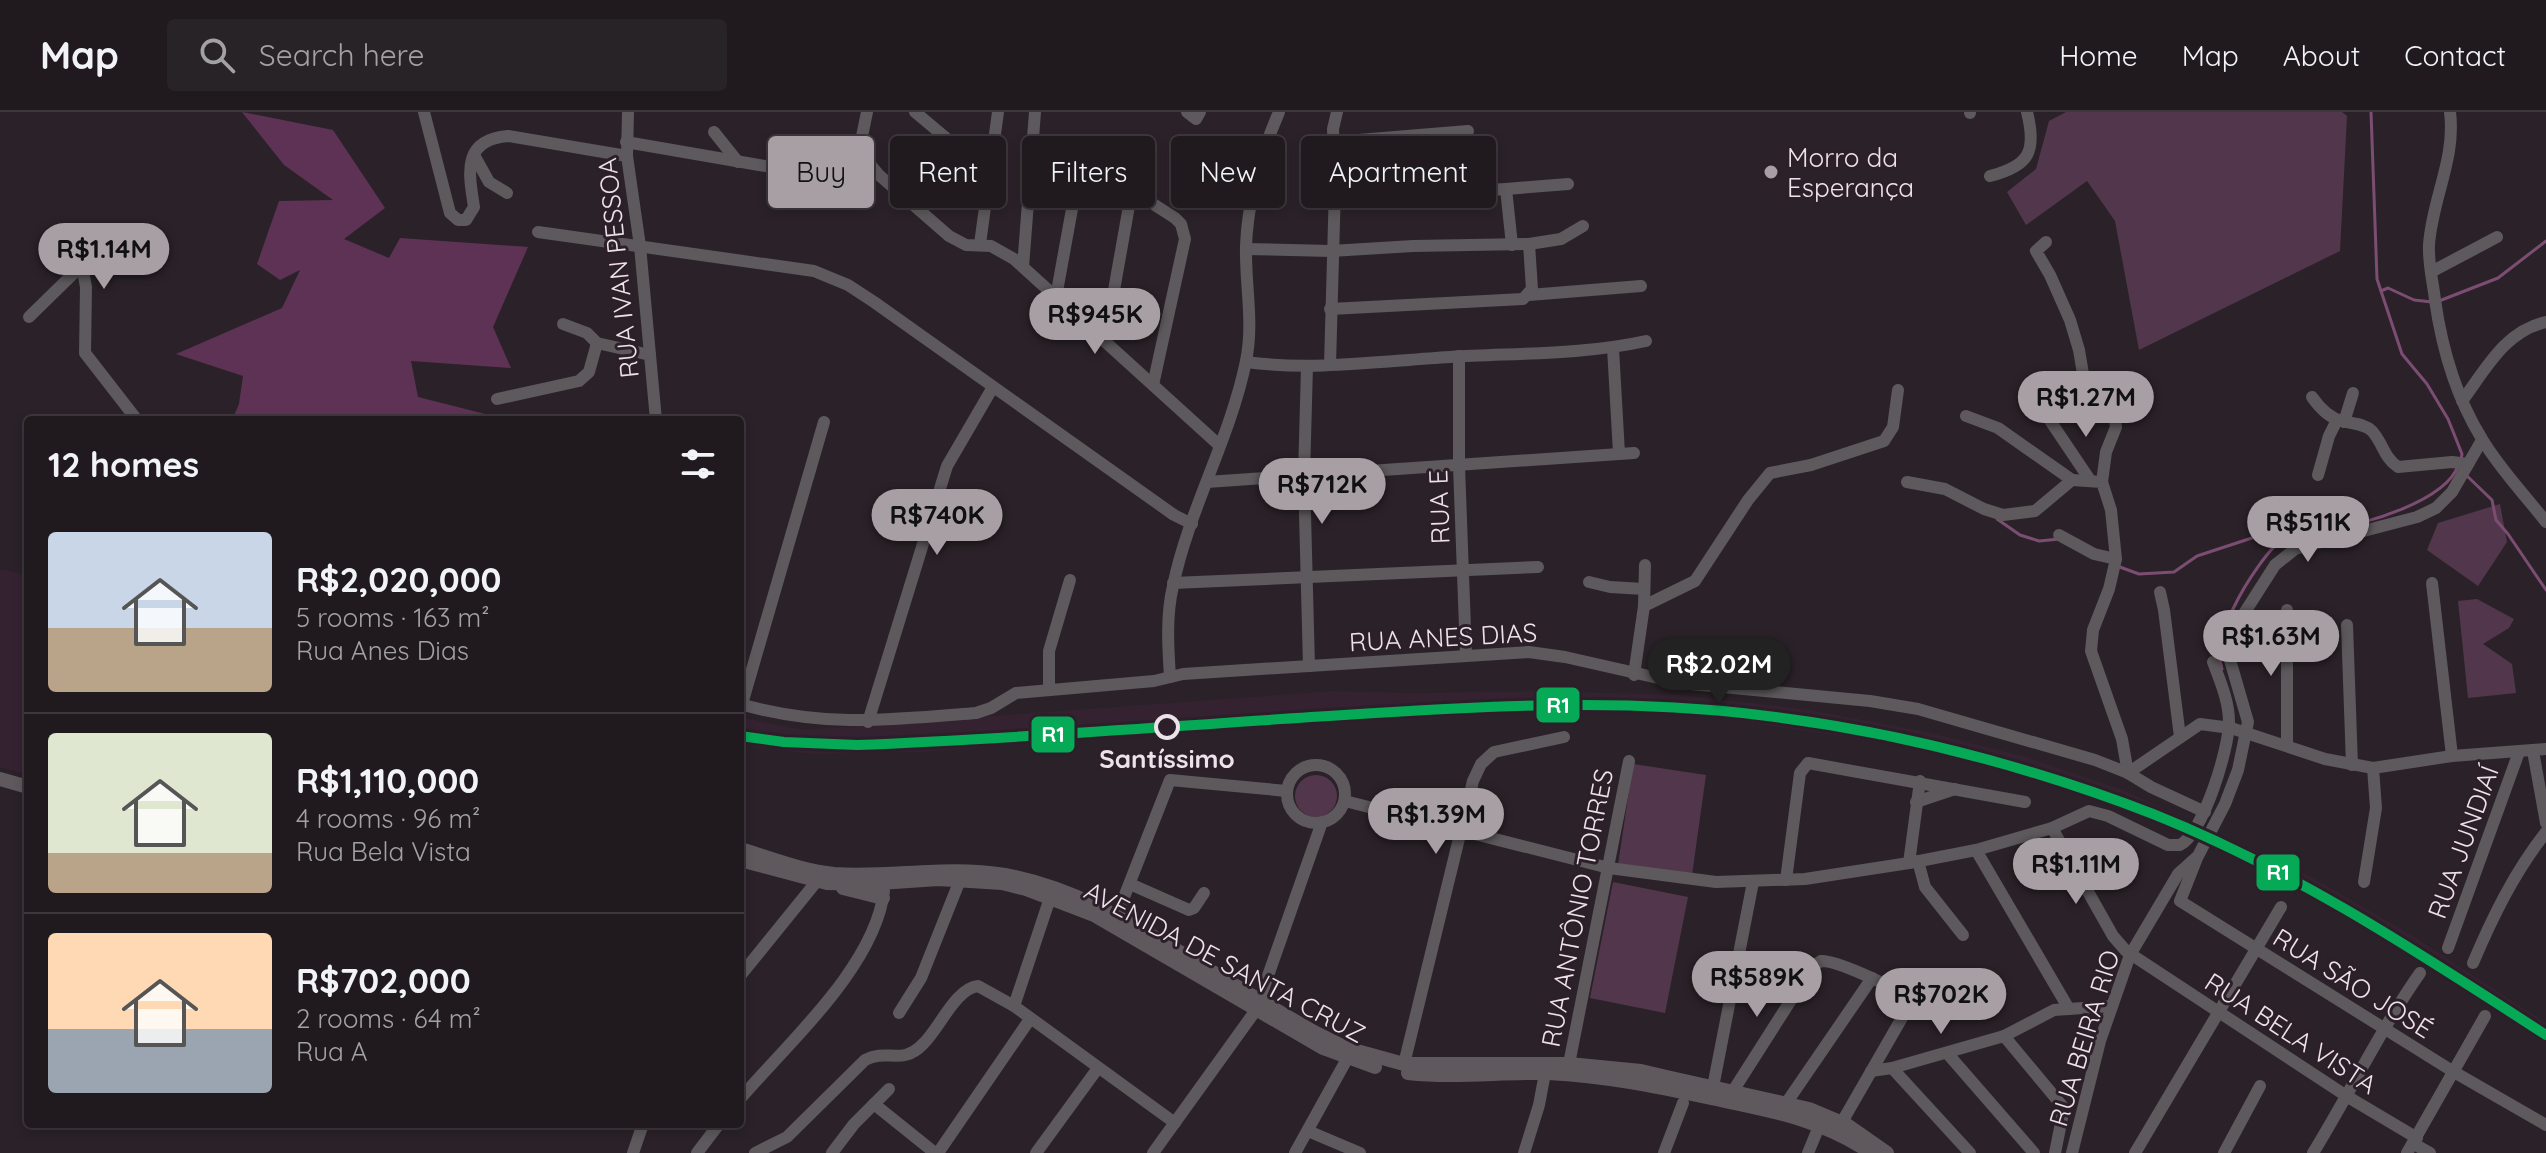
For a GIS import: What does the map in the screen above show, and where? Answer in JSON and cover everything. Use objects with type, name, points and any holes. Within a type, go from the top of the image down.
[{"type":"main road","points":[[0,779],[24,786]]},
{"type":"main road","points":[[0,789],[24,796]]},
{"type":"main road","name":"AVENIDA DE SANTA CRUZ","points":[[744,850],[810,870],[883,885],[960,880],[1002,883],[1050,898],[1113,925],[1332,1042],[1404,1064],[1569,1064],[1641,1071],[1787,1102],[1842,1122],[1887,1153]]},
{"type":"main road","points":[[744,861],[822,882],[883,885]]},
{"type":"main road","name":"AVENIDA DE SANTA CRUZ","points":[[883,885],[953,869],[1008,876],[1064,891],[1117,915],[1323,1048],[1374,1067],[1433,1076],[1545,1073],[1639,1081],[1801,1117],[1820,1124],[1871,1153]]},
{"type":"street","points":[[424,112],[450,213],[458,220],[466,220],[474,207],[469,174],[474,155],[492,140],[508,136],[768,168]]},
{"type":"street","name":"RUA IVAN PESSOA","points":[[628,112],[626,149],[640,246],[656,416]]},
{"type":"street","points":[[867,112],[859,151],[872,168],[936,227],[959,243],[980,244],[1002,251],[1023,267],[1219,445]]},
{"type":"street","points":[[915,112],[944,136]]},
{"type":"street","points":[[995,136],[998,112]]},
{"type":"street","points":[[1023,267],[1035,112]]},
{"type":"street","points":[[1187,112],[1196,119],[1200,112]]},
{"type":"street","points":[[1170,677],[1169,618],[1173,583],[1238,397],[1246,362],[1251,323],[1246,249],[1254,179],[1279,112]]},
{"type":"street","points":[[1335,136],[1337,112]]},
{"type":"street","points":[[1990,176],[2013,170],[2025,159],[2030,138],[2027,112]]},
{"type":"street","points":[[2450,112],[2450,154],[2431,223],[2429,245],[2447,361],[2462,401],[2482,440],[2546,522]]},
{"type":"street","points":[[1407,136],[1468,131]]},
{"type":"street","points":[[714,132],[738,162]]},
{"type":"street","points":[[474,155],[489,182],[507,193]]},
{"type":"street","points":[[1496,189],[1568,184]]},
{"type":"street","points":[[1506,189],[1512,245]]},
{"type":"street","points":[[1153,385],[1185,239],[1181,224],[1155,205]]},
{"type":"street","points":[[980,244],[985,208]]},
{"type":"street","points":[[1056,297],[1072,208]]},
{"type":"street","points":[[1105,341],[1129,208]]},
{"type":"street","points":[[1330,365],[1334,208]]},
{"type":"street","points":[[1246,249],[1331,251],[1529,244],[1561,239],[1583,226]]},
{"type":"street","points":[[538,232],[794,267],[832,276],[874,302],[1174,515],[1192,524]]},
{"type":"street","points":[[2431,272],[2497,237]]},
{"type":"street","points":[[2046,242],[2036,251],[2070,320],[2084,380],[2115,420],[2116,427],[2096,481]]},
{"type":"street","points":[[1529,244],[1532,281],[1529,295]]},
{"type":"street","points":[[29,317],[76,271],[83,271],[85,353],[134,416]]},
{"type":"street","points":[[1330,309],[1523,299],[1529,295],[1641,286]]},
{"type":"street","points":[[2462,401],[2503,345],[2529,326],[2546,322]]},
{"type":"street","points":[[563,324],[587,333],[597,343],[650,355]]},
{"type":"street","points":[[1246,362],[1330,365],[1613,348],[1646,341]]},
{"type":"street","points":[[497,399],[579,381],[589,372],[597,343]]},
{"type":"street","points":[[1613,348],[1619,453]]},
{"type":"street","name":"RUA E","points":[[1459,356],[1459,466],[1466,655]]},
{"type":"street","points":[[1307,366],[1304,476],[1309,666]]},
{"type":"street","points":[[868,722],[947,466],[993,387]]},
{"type":"street","points":[[1644,606],[1695,581],[1748,500],[1770,473],[1811,465],[1884,441],[1893,427],[1898,390]]},
{"type":"street","points":[[2318,475],[2329,436],[2353,393]]},
{"type":"street","points":[[2312,397],[2324,411],[2340,421],[2360,424],[2370,430],[2388,459],[2398,467],[2462,466]]},
{"type":"street","points":[[1966,416],[1998,428],[2072,480],[2096,481]]},
{"type":"street","points":[[2049,419],[2096,481],[2111,510],[2116,564],[2093,630],[2091,651],[2122,739],[2128,773],[2200,724],[2237,730],[2325,759],[2373,768],[2452,756],[2539,750],[2546,823]]},
{"type":"street","points":[[744,694],[824,422]]},
{"type":"street","name":"RUA BEIRA RIO","points":[[2072,1153],[2112,1006],[2178,874],[2198,856],[2231,790],[2237,730],[2247,713],[2231,666],[2229,646],[2238,623],[2284,556],[2304,545],[2417,517],[2445,500],[2462,466],[2482,440]]},
{"type":"street","points":[[1207,482],[1634,453]]},
{"type":"street","points":[[1907,482],[1945,489],[2003,515],[2035,511],[2072,480]]},
{"type":"street","points":[[2059,535],[2116,564]]},
{"type":"street","points":[[1634,675],[1644,606],[1645,565]]},
{"type":"street","points":[[1173,583],[1538,567]]},
{"type":"street","points":[[1049,690],[1049,651],[1070,580]]},
{"type":"street","points":[[1589,582],[1644,589]]},
{"type":"street","points":[[2432,583],[2452,756]]},
{"type":"street","points":[[2160,592],[2180,737]]},
{"type":"street","points":[[2287,610],[2287,745]]},
{"type":"street","points":[[2347,625],[2352,765]]},
{"type":"street","name":"RUA ANES DIAS","points":[[744,705],[798,718],[868,722],[976,713],[991,708],[1009,695],[1170,677],[1466,655],[1545,653],[1680,683],[1908,707],[2044,744],[2128,773],[2205,812]]},
{"type":"street","points":[[1345,801],[1609,868],[1716,882],[1786,880],[1914,862],[1976,850],[2052,828],[2093,812],[2176,846],[2184,844],[2192,836],[2205,812],[2237,730],[2213,662]]},
{"type":"street","points":[[1404,1064],[1473,781],[1486,757],[1494,752],[1564,737]]},
{"type":"street","name":"RUA JUNDIAÍ","points":[[2448,948],[2519,752]]},
{"type":"street","name":"RUA ANTÔNIO TORRES","points":[[1569,1064],[1629,761]]},
{"type":"street","points":[[1786,880],[1800,773],[1806,764],[1920,781],[2025,802]]},
{"type":"street","points":[[1323,765],[1338,775],[1345,801],[1337,815],[1313,823],[1296,815],[1290,807],[1287,791],[1296,772],[1304,767],[1323,765]]},
{"type":"street","points":[[2364,882],[2376,808],[2373,768]]},
{"type":"street","points":[[1117,915],[1170,780],[1287,791]]},
{"type":"street","points":[[1920,781],[1916,802],[1914,862],[1925,887],[1963,935]]},
{"type":"street","points":[[1916,802],[1956,789]]},
{"type":"street","points":[[1153,1153],[1258,1005],[1322,822]]},
{"type":"street","name":"RUA BELA VISTA","points":[[2052,828],[2113,936],[2135,959],[2348,1097],[2413,1145],[2430,1153]]},
{"type":"street","points":[[2473,963],[2502,897],[2546,832]]},
{"type":"street","points":[[1976,850],[2069,1009]]},
{"type":"street","name":"RUA SÃO JOSÉ","points":[[2198,856],[2180,901],[2383,1029],[2546,1125]]},
{"type":"street","points":[[899,1013],[921,978],[960,880]]},
{"type":"street","points":[[744,971],[822,882]]},
{"type":"street","points":[[1713,1087],[1753,882]]},
{"type":"street","points":[[1130,884],[1189,910],[1194,908],[1204,893]]},
{"type":"street","points":[[744,1094],[853,968],[877,919],[883,885]]},
{"type":"street","points":[[1014,1006],[1050,898]]},
{"type":"street","points":[[2135,1153],[2281,907]]},
{"type":"street","points":[[1733,1091],[1817,963],[1832,961],[1872,978],[1903,997],[1906,1007],[1842,1122]]},
{"type":"street","points":[[2313,1153],[2348,1097],[2383,1029],[2420,973]]},
{"type":"street","points":[[1787,1102],[1872,978]]},
{"type":"street","points":[[755,1153],[787,1137],[865,1060],[878,1056],[900,1058],[912,1054],[932,1035],[964,991],[971,987],[984,988],[1014,1006],[1175,1123]]},
{"type":"street","points":[[1871,1071],[1892,1068],[2004,1036],[2043,1014],[2112,1006]]},
{"type":"street","points":[[2413,1145],[2485,1016]]},
{"type":"street","points":[[874,1104],[936,1153],[1030,1019]]},
{"type":"street","points":[[2004,1036],[2064,1108],[2055,1153]]},
{"type":"street","points":[[1947,1053],[2034,1153]]},
{"type":"street","points":[[1295,1153],[1347,1059]]},
{"type":"street","points":[[1036,1153],[1098,1068]]},
{"type":"street","points":[[1892,1068],[1970,1153]]},
{"type":"street","points":[[1524,1153],[1545,1073]]},
{"type":"street","points":[[2224,1153],[2260,1086]]},
{"type":"street","points":[[832,1153],[854,1124],[889,1089]]},
{"type":"street","points":[[1664,1153],[1683,1103]]},
{"type":"street","points":[[1808,1153],[1820,1124]]},
{"type":"street","points":[[633,1153],[642,1128]]},
{"type":"street","points":[[697,1153],[716,1128]]},
{"type":"street","points":[[1308,1131],[1354,1152]]},
{"type":"street","points":[[782,1153],[787,1137]]},
{"type":"shaded area","points":[[242,112],[333,130],[385,208],[344,239],[389,258],[400,238],[528,247],[493,327],[511,368],[411,361],[418,397],[493,416],[234,416],[239,404],[243,376],[176,354],[282,308],[300,270],[280,280],[257,264],[279,201],[333,200],[284,165]]},
{"type":"shaded area","points":[[2066,112],[2342,112],[2347,116],[2340,251],[2139,350],[2115,221],[2087,181],[2026,225],[2007,192],[2036,169],[2049,121]]},
{"type":"shaded area","points":[[2500,504],[2507,542],[2478,586],[2427,550],[2438,523]]},
{"type":"shaded area","points":[[0,569],[24,574],[24,774],[0,767]]},
{"type":"shaded area","points":[[2477,599],[2514,619],[2509,628],[2483,644],[2512,664],[2516,693],[2468,698],[2458,601]]},
{"type":"shaded area","points":[[1332,691],[1541,691],[1680,695],[1810,710],[1927,732],[2026,757],[2123,790],[2308,875],[2413,936],[2546,1023],[2546,1043],[2392,943],[2304,891],[2235,856],[2064,787],[1907,746],[1732,720],[1610,709],[1254,728],[921,752],[811,754],[744,746],[744,718],[803,730]]},
{"type":"shaded area","points":[[1633,764],[1706,775],[1692,875],[1618,865]]},
{"type":"shaded area","points":[[1316,775],[1331,781],[1337,796],[1331,811],[1316,817],[1301,811],[1295,796],[1301,781]]},
{"type":"shaded area","points":[[1613,882],[1688,897],[1665,1013],[1590,998]]},
{"type":"waterway","points":[[2371,112],[2377,279],[2402,354],[2427,384],[2448,419],[2462,454],[2461,459]]},
{"type":"waterway","points":[[2439,301],[2498,278],[2546,241]]},
{"type":"waterway","points":[[2381,291],[2388,288],[2414,300],[2432,302]]},
{"type":"waterway","points":[[2222,669],[2219,650],[2222,630],[2251,578],[2281,540],[2299,530],[2345,527],[2402,509],[2437,490],[2450,479],[2458,466]]},
{"type":"waterway","points":[[2465,474],[2492,500],[2496,520],[2546,590]]},
{"type":"waterway","points":[[1997,519],[2020,535],[2039,541],[2060,539]]},
{"type":"waterway","points":[[2117,566],[2139,574],[2174,572],[2197,556],[2258,536],[2292,532]]},
{"type":"transit line","name":"R1","points":[[744,737],[784,742],[857,745],[1552,705],[1707,710],[1860,730],[1959,752],[2057,780],[2205,836],[2355,915],[2546,1035]]},
{"type":"place","name":"Morro da Esperança","points":[[1771,172]]},
{"type":"place","name":"Santíssimo","points":[[1167,727]]}]
